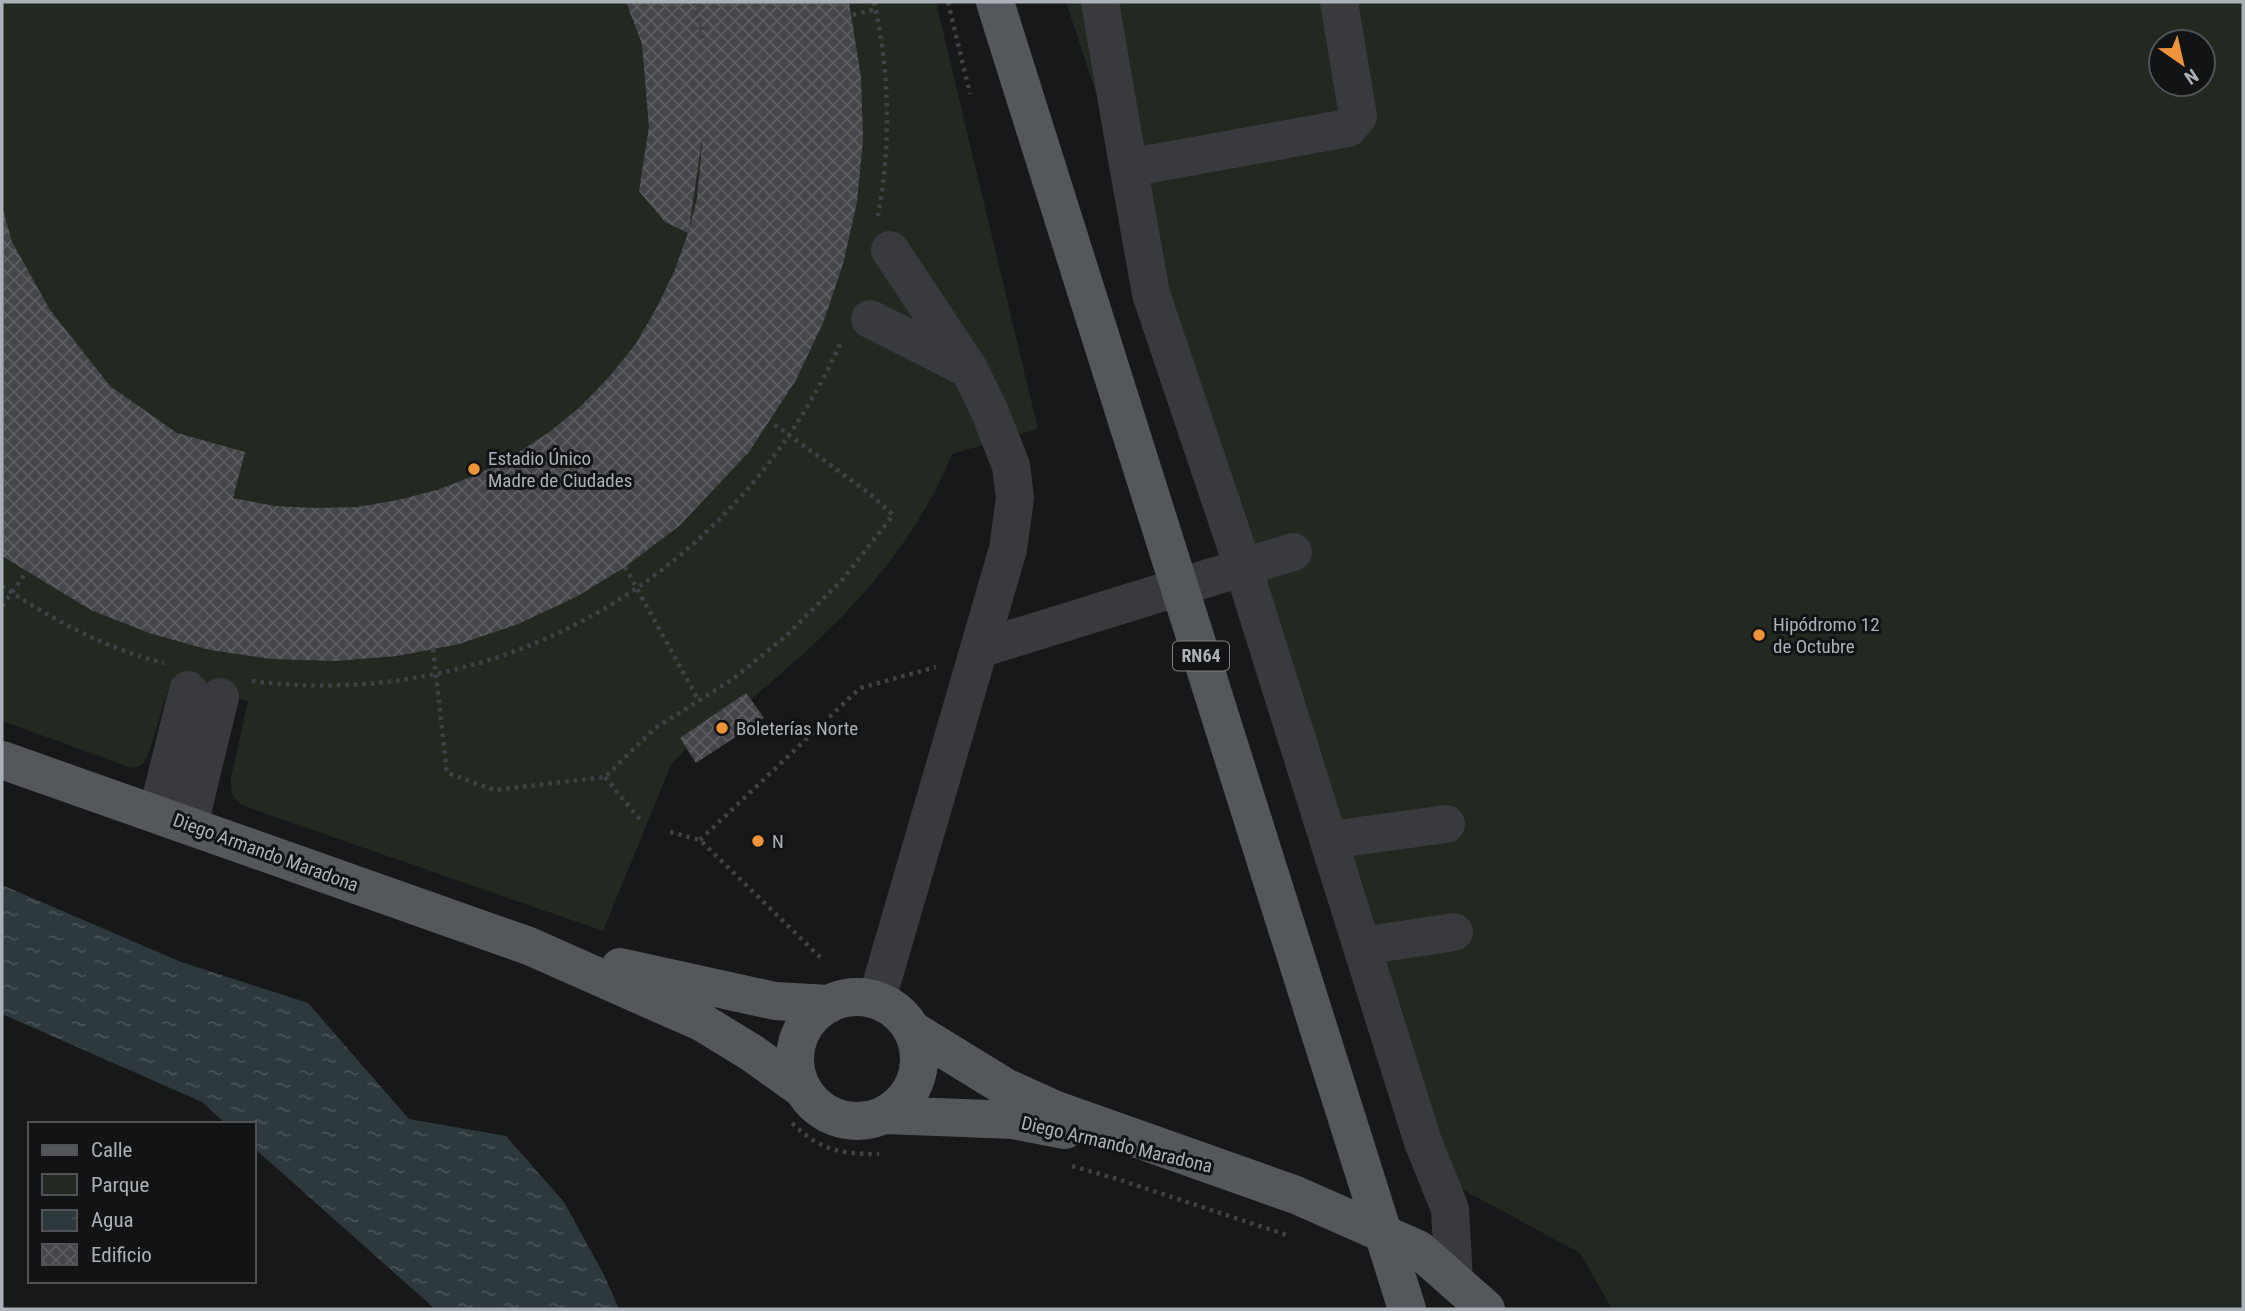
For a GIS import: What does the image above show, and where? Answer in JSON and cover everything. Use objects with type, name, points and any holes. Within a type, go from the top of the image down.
[{"type":"main road","name":"RN64","points":[[995,2],[1406,1309]]},
{"type":"main road","name":"Diego Armando Maradona","points":[[2,760],[529,946],[703,1023],[801,1088],[813,1104],[828,1115],[847,1122],[867,1121],[886,1115],[1013,1120],[1222,1169]]},
{"type":"main road","name":"Diego Armando Maradona","points":[[529,946],[775,1001],[829,1004],[845,998],[877,999],[892,1006],[914,1031],[1005,1087],[1056,1110],[1296,1195],[1418,1249],[1486,1309]]},
{"type":"main road","points":[[801,1088],[795,1069],[795,1050],[801,1031],[813,1015],[829,1004]]},
{"type":"main road","points":[[886,1115],[901,1104],[913,1088],[919,1069],[920,1049],[914,1031]]},
{"type":"lane","points":[[1100,2],[1151,294],[1243,567],[1423,1142],[1450,1209],[1454,1281]]},
{"type":"lane","points":[[1127,159],[1139,166],[1348,128],[1358,116],[1339,2]]},
{"type":"lane","points":[[877,999],[1008,549],[1015,498],[1011,466],[990,412],[969,369],[883,239]]},
{"type":"lane","points":[[858,325],[969,369]]},
{"type":"lane","points":[[979,649],[1293,552]]},
{"type":"lane","points":[[173,819],[205,682]]},
{"type":"lane","points":[[1330,840],[1446,824]]},
{"type":"lane","points":[[1363,946],[1454,932]]},
{"type":"path","points":[[694,2],[705,44]]},
{"type":"path","points":[[874,2],[884,62],[887,127],[883,239]]},
{"type":"path","points":[[948,2],[970,94]]},
{"type":"path","points":[[853,15],[876,9]]},
{"type":"path","points":[[2,586],[34,608],[93,638],[205,682],[348,685],[414,678],[478,663],[540,641],[599,613],[636,589],[705,536],[750,488],[790,436],[858,325]]},
{"type":"path","points":[[433,649],[447,772],[495,790],[605,777],[654,729],[733,678],[786,636],[843,579],[892,515],[869,493],[771,422]]},
{"type":"path","points":[[625,567],[699,701]]},
{"type":"path","points":[[2,606],[26,573]]},
{"type":"path","points":[[700,840],[860,688],[941,666]]},
{"type":"path","points":[[605,777],[642,822]]},
{"type":"path","points":[[670,832],[700,840],[822,959]]},
{"type":"green space","name":"Estadio Único Madre de Ciudades","points":[[2,2],[936,2],[1038,429],[952,454],[915,525],[867,589],[812,646],[751,699],[764,718],[696,763],[686,749],[671,765],[603,931],[241,805],[232,793],[231,778],[248,701],[188,690],[170,683],[148,755],[141,765],[132,768],[2,721]]},
{"type":"green space","name":"Hipódromo 12 de Octubre","points":[[1066,2],[2243,2],[2243,1309],[1612,1309],[1580,1253],[1456,1186]]},
{"type":"water","points":[[2,885],[181,962],[308,1003],[409,1119],[506,1136],[564,1202],[604,1275],[619,1309],[435,1309],[256,1150],[256,1122],[224,1122],[202,1102],[2,1014]]},
{"type":"building","name":"Estadio Único Madre de Ciudades","points":[[626,2],[849,2],[861,77],[863,140],[857,202],[843,264],[823,323],[796,380],[749,452],[679,526],[625,567],[576,597],[518,624],[459,644],[397,656],[335,661],[272,659],[210,650],[149,633],[91,610],[2,556],[2,206],[12,242],[50,310],[110,386],[177,433],[245,452],[233,498],[274,506],[315,508],[357,507],[398,500],[437,490],[476,475],[513,456],[548,433],[580,407],[609,377],[635,345],[656,309],[674,272],[688,233],[665,222],[639,191],[649,127],[642,44]],"holes":[[[703,133],[697,199],[689,229]]]},
{"type":"building","name":"Boleterías Norte","points":[[746,693],[764,718],[696,763],[680,738]]},
{"type":"place","name":"Estadio Único Madre de Ciudades","points":[[474,469]]},
{"type":"place","name":"Hipódromo 12 de Octubre","points":[[1759,635]]},
{"type":"place","name":"Boleterías Norte","points":[[722,728]]},
{"type":"place","name":"N","points":[[758,841]]}]
